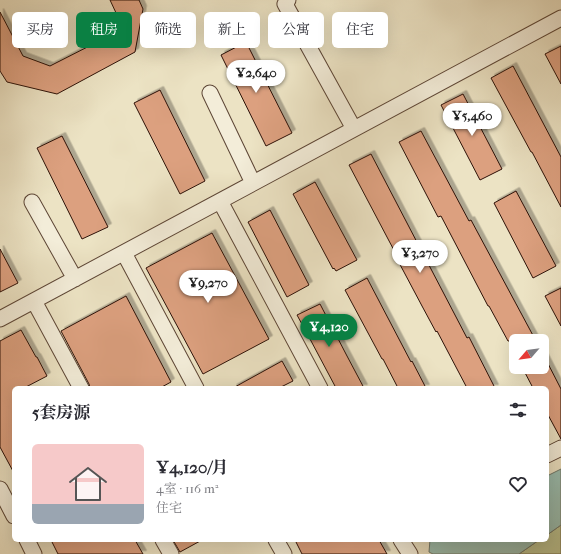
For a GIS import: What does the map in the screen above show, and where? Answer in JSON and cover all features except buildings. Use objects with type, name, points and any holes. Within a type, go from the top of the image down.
[{"type":"street","points":[[288,0],[285,4],[354,129]]},
{"type":"street","points":[[0,319],[561,18]]},
{"type":"street","points":[[210,93],[253,183]]},
{"type":"street","points":[[220,201],[319,386]]},
{"type":"street","points":[[32,202],[75,279]]},
{"type":"street","points":[[124,253],[195,386]]},
{"type":"street","points":[[34,301],[80,386]]},
{"type":"street","points":[[549,453],[561,448]]},
{"type":"street","points":[[0,489],[12,512]]},
{"type":"street","points":[[28,542],[34,554]]},
{"type":"street","points":[[164,542],[171,554]]},
{"type":"street","points":[[277,542],[284,554]]},
{"type":"street","points":[[403,542],[410,554]]},
{"type":"green space","points":[[561,525],[561,554],[519,554],[536,542],[549,542],[549,534]]},
{"type":"water","points":[[561,469],[561,525],[549,534],[549,475]]},
{"type":"water","points":[[430,542],[536,542],[519,554],[433,554],[429,552]]}]
